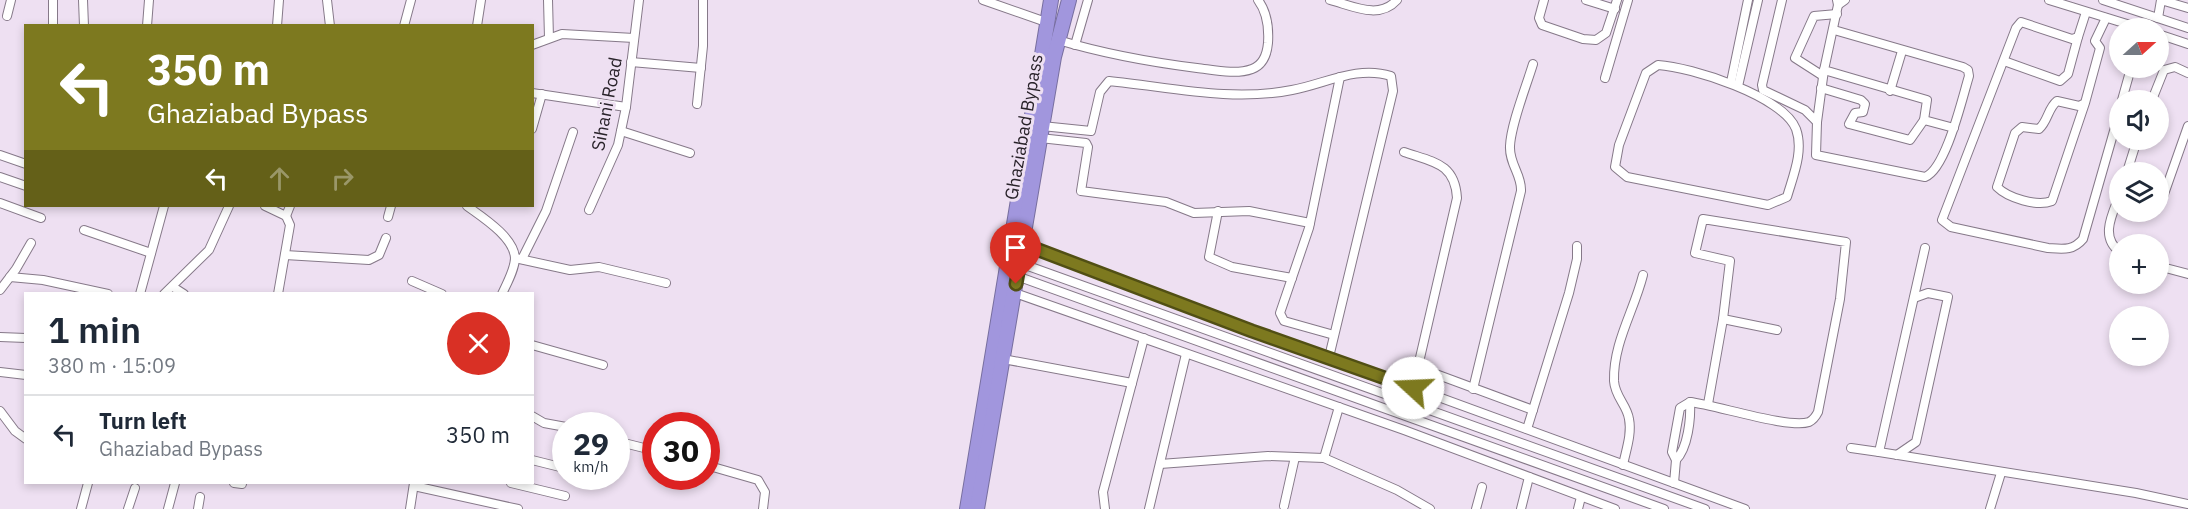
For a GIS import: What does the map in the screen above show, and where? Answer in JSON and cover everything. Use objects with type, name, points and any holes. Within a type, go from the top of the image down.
[{"type":"highway","name":"Ghaziabad Bypass","points":[[967,509],[1013,268],[1046,22],[1051,0]]},
{"type":"highway","name":"Ghaziabad Bypass","points":[[978,509],[1015,293],[1013,268],[1023,244],[1058,40],[1069,0]]},
{"type":"street","points":[[7,16],[11,0]]},
{"type":"street","points":[[52,0],[53,24]]},
{"type":"street","points":[[83,0],[84,24]]},
{"type":"street","points":[[147,24],[149,0]]},
{"type":"street","points":[[277,24],[279,0]]},
{"type":"street","points":[[327,0],[330,24]]},
{"type":"street","points":[[405,24],[411,0]]},
{"type":"street","points":[[477,24],[481,0]]},
{"type":"street","points":[[548,0],[549,38]]},
{"type":"street","name":"Sihani Road","points":[[589,210],[612,161],[621,130],[639,0]]},
{"type":"street","points":[[697,104],[704,0]]},
{"type":"street","points":[[983,0],[1046,22]]},
{"type":"street","points":[[1075,45],[1088,0]]},
{"type":"street","points":[[1058,40],[1140,61],[1214,70],[1250,70],[1263,60],[1268,42],[1264,9],[1257,0]]},
{"type":"street","points":[[1330,0],[1374,12],[1383,11],[1397,0]]},
{"type":"street","points":[[1544,0],[1539,18],[1542,25],[1591,40],[1602,38],[1617,0]]},
{"type":"street","points":[[1586,0],[1615,9]]},
{"type":"street","points":[[1605,78],[1628,0]]},
{"type":"street","points":[[1735,84],[1748,0]]},
{"type":"street","points":[[1735,84],[1751,38],[1758,0]]},
{"type":"street","points":[[1782,0],[1761,85],[1763,90],[1805,110],[1817,122]]},
{"type":"street","points":[[2049,0],[2109,19]]},
{"type":"street","points":[[2103,0],[2158,18],[2161,0],[2188,8]]},
{"type":"street","points":[[1821,88],[1861,100],[1865,104],[1863,112],[1855,113],[1849,124],[1910,140],[1924,120],[1927,100],[1824,73],[1796,58],[1814,16],[1839,5]]},
{"type":"street","points":[[1834,30],[1968,70],[1969,76],[1954,128],[1931,175],[1919,177],[1816,155],[1821,88],[1839,5]]},
{"type":"street","points":[[2004,61],[2060,81],[2068,74],[2086,12]]},
{"type":"street","points":[[2085,103],[2079,106],[2057,101],[2053,104],[2046,124],[2039,129],[2022,128],[2015,133],[1997,187],[2003,193],[2043,205],[2052,201],[2085,103],[2100,48],[2095,41],[2106,18]]},
{"type":"street","points":[[2078,37],[2073,39],[2021,22],[1942,220],[1951,227],[2048,248],[2076,247],[2083,239],[2109,148]]},
{"type":"street","points":[[2169,22],[2188,28]]},
{"type":"street","points":[[534,44],[562,33],[634,38]]},
{"type":"street","points":[[1742,36],[1751,38]]},
{"type":"street","points":[[2169,38],[2188,44]]},
{"type":"street","points":[[1890,91],[1902,51]]},
{"type":"street","points":[[632,62],[701,68]]},
{"type":"street","points":[[1473,389],[1521,191],[1519,177],[1510,160],[1510,145],[1533,64]]},
{"type":"street","points":[[1666,65],[1735,84],[1786,115],[1796,129],[1797,165],[1787,197],[1768,205],[1627,177],[1620,173],[1616,167],[1616,154],[1650,67],[1666,65]]},
{"type":"street","points":[[2156,90],[2164,70],[2175,68],[2188,73]]},
{"type":"street","points":[[1310,223],[1249,211],[1194,213],[1166,202],[1081,191],[1087,146],[1100,92],[1109,81],[1243,96],[1291,90],[1365,72],[1390,76],[1393,91],[1329,357]]},
{"type":"street","points":[[1334,335],[1284,321],[1280,313],[1310,223],[1340,77]]},
{"type":"street","points":[[534,93],[626,107]]},
{"type":"street","points":[[534,122],[542,94]]},
{"type":"street","points":[[1924,120],[1954,128]]},
{"type":"street","points":[[2169,180],[2188,126]]},
{"type":"street","points":[[621,130],[690,153]]},
{"type":"street","points":[[1041,132],[1090,131]]},
{"type":"street","points":[[503,292],[518,258],[546,211],[573,132]]},
{"type":"street","points":[[1041,132],[1086,143],[1087,146]]},
{"type":"street","points":[[1404,152],[1439,164],[1450,173],[1456,180],[1457,198],[1413,388]]},
{"type":"street","points":[[0,155],[24,163]]},
{"type":"street","points":[[0,177],[24,185]]},
{"type":"street","points":[[0,203],[41,218]]},
{"type":"street","points":[[141,292],[164,207]]},
{"type":"street","points":[[167,292],[209,250],[229,207]]},
{"type":"street","points":[[267,207],[286,216],[290,225],[278,292]]},
{"type":"street","points":[[286,216],[290,207]]},
{"type":"street","points":[[388,217],[391,207]]},
{"type":"street","points":[[468,207],[500,232],[518,258],[570,270],[599,267],[666,283]]},
{"type":"street","points":[[1218,211],[1209,257],[1232,267],[1292,278]]},
{"type":"street","points":[[1674,483],[1676,460],[1681,454],[1691,413],[1690,402],[1786,422],[1808,422],[1814,419],[1818,412],[1840,299],[1846,242],[1703,219],[1695,253],[1730,261],[1723,320],[1708,404]]},
{"type":"street","points":[[2109,238],[2111,222]]},
{"type":"street","points":[[84,230],[151,253]]},
{"type":"street","points":[[285,255],[369,260],[379,255],[386,238]]},
{"type":"street","points":[[0,290],[31,243]]},
{"type":"street","points":[[1023,244],[1252,331],[1745,509]]},
{"type":"street","points":[[1527,429],[1569,293],[1577,259],[1577,246]]},
{"type":"street","points":[[1879,452],[1925,248]]},
{"type":"street","points":[[1013,268],[1248,345],[1468,422],[1705,509]]},
{"type":"street","points":[[1013,268],[1243,357],[1664,509]]},
{"type":"street","points":[[2169,269],[2188,274]]},
{"type":"street","points":[[1623,465],[1629,441],[1630,419],[1616,394],[1614,381],[1624,325],[1635,302],[1643,275]]},
{"type":"street","points":[[10,277],[44,280],[99,292]]},
{"type":"street","points":[[412,280],[438,292]]},
{"type":"street","points":[[173,287],[181,292]]},
{"type":"street","points":[[1015,293],[1339,406],[1615,509]]},
{"type":"street","points":[[1897,455],[1916,442],[1948,297],[1928,293],[1914,298]]},
{"type":"street","points":[[1723,320],[1777,330]]},
{"type":"street","points":[[1248,345],[1252,331]]},
{"type":"street","points":[[0,337],[24,338]]},
{"type":"street","points":[[1105,509],[1104,492],[1144,338]]},
{"type":"street","points":[[534,346],[603,365]]},
{"type":"street","points":[[1149,509],[1186,354]]},
{"type":"street","points":[[1237,371],[1243,357]]},
{"type":"street","points":[[1003,359],[1132,383]]},
{"type":"street","points":[[0,372],[24,375]]},
{"type":"street","points":[[1426,393],[1433,373],[1533,410]]},
{"type":"street","points":[[1324,458],[1339,406]]},
{"type":"street","points":[[1468,422],[1473,409]]},
{"type":"street","points":[[0,411],[15,432],[24,438]]},
{"type":"street","points":[[534,417],[552,424]]},
{"type":"street","points":[[1471,454],[1477,440]]},
{"type":"street","points":[[1851,448],[2136,493],[2188,504]]},
{"type":"street","points":[[1160,464],[1268,456],[1324,458],[1397,490],[1430,509]]},
{"type":"street","points":[[1284,506],[1295,457]]},
{"type":"street","points":[[534,460],[552,465]]},
{"type":"street","points":[[720,469],[758,480],[765,492],[763,509]]},
{"type":"street","points":[[1990,509],[2001,473]]},
{"type":"street","points":[[1521,509],[1529,477]]},
{"type":"street","points":[[1614,490],[1619,478]]},
{"type":"street","points":[[81,509],[88,484]]},
{"type":"street","points":[[168,509],[175,484]]},
{"type":"street","points":[[410,509],[414,484],[518,509]]},
{"type":"street","points":[[515,484],[565,496]]},
{"type":"street","points":[[1476,509],[1482,487]]},
{"type":"street","points":[[128,509],[135,488]]},
{"type":"street","points":[[198,509],[200,497]]},
{"type":"street","points":[[1578,509],[1581,497]]},
{"type":"route","points":[[1016,284],[1023,244],[1252,331],[1413,388]]}]
